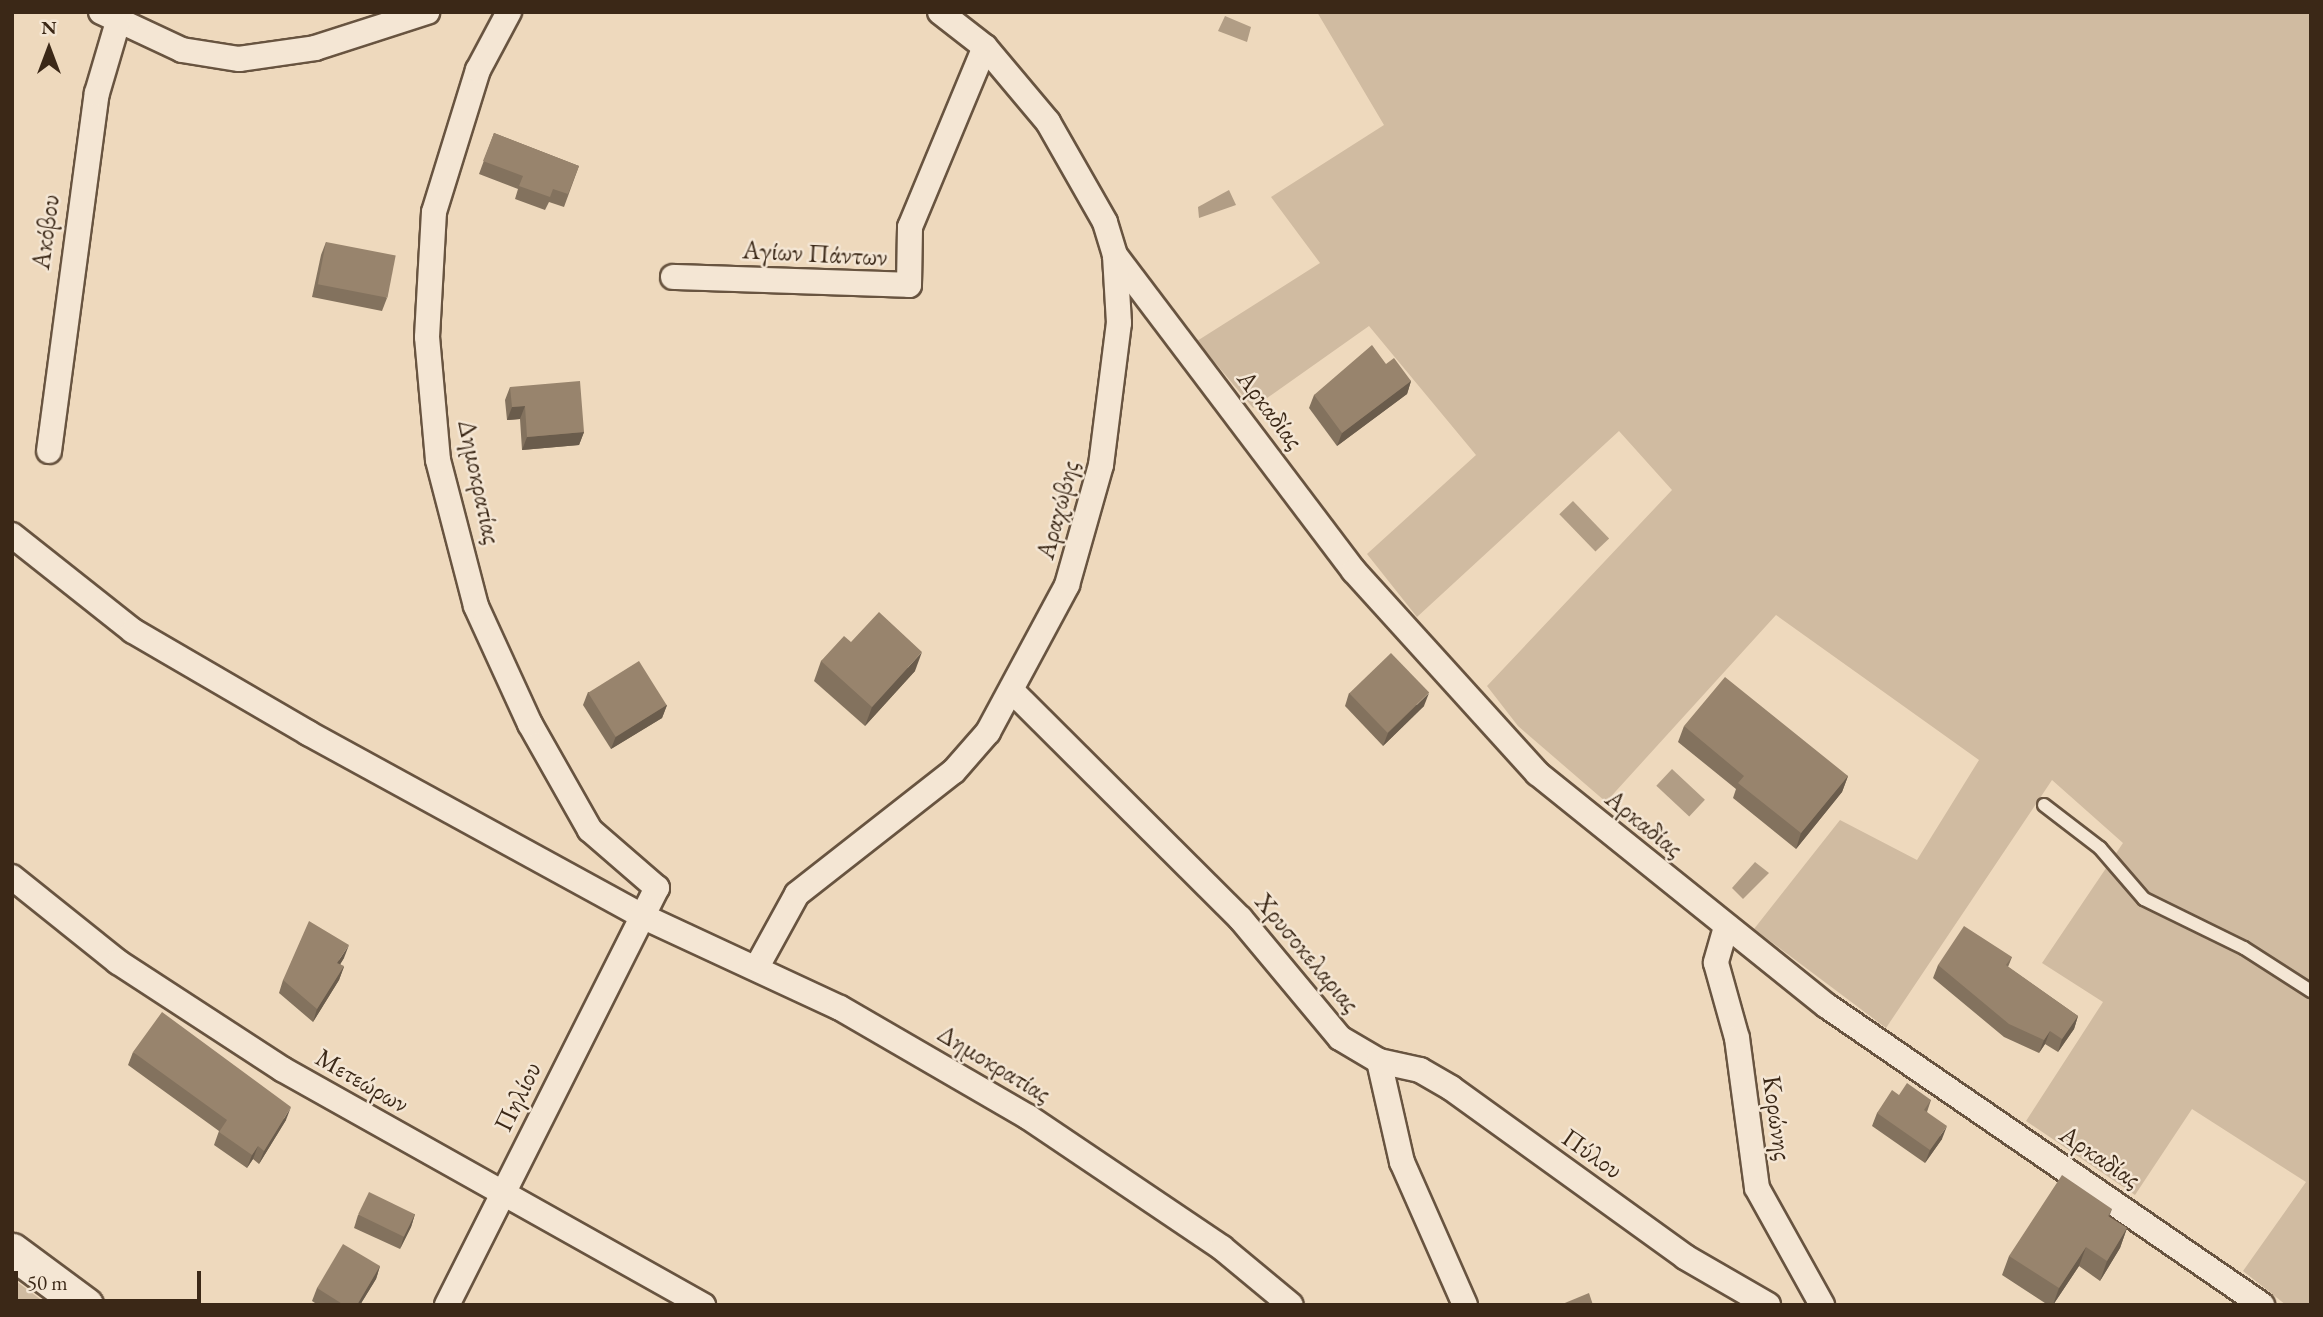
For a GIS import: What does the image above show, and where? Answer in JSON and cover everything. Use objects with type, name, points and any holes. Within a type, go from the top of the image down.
[{"type":"street","points":[[109,19],[182,50],[239,59],[315,48],[427,12]]},
{"type":"street","name":"Δημοκρατίας","points":[[509,12],[478,70],[434,212],[427,337],[438,460],[476,606],[530,724],[590,830],[657,888],[642,916]]},
{"type":"street","name":"Αραχώβης","points":[[758,965],[797,894],[954,771],[1012,691],[1068,585],[1093,503],[1117,361],[1115,256],[1074,163],[985,47],[940,12]]},
{"type":"street","name":"Ακόβου","points":[[49,451],[109,19]]},
{"type":"street","name":"Αγίων Πάντων","points":[[673,277],[909,285],[913,218],[985,47]]},
{"type":"street","name":"Αρκαδίας","points":[[1115,256],[1354,571],[1502,739],[1726,927],[1827,1006],[2262,1305]]},
{"type":"street","name":"Δημοκρατίας","points":[[12,535],[133,631],[642,916],[758,965],[1028,1117],[1222,1248],[1291,1305]]},
{"type":"street","name":"Χρυσοκελαριας","points":[[1012,691],[1240,918],[1340,1038],[1379,1061]]},
{"type":"street","name":"Μετεώρων","points":[[12,877],[118,962],[270,1062],[503,1195],[704,1305]]},
{"type":"street","name":"Πηλίου","points":[[447,1305],[642,916]]},
{"type":"street","name":"Κορώνης","points":[[1726,927],[1716,963],[1737,1038],[1757,1188],[1822,1305]]},
{"type":"street","points":[[1379,1061],[1402,1162],[1465,1305]]},
{"type":"street","name":"Πύλου","points":[[1379,1061],[1420,1070],[1451,1088],[1685,1257],[1768,1305]]},
{"type":"street","points":[[12,1251],[85,1305]]},
{"type":"lane","points":[[2044,805],[2100,848],[2144,899],[2244,948],[2311,991]]},
{"type":"shaded area","points":[[1317,12],[2311,12],[2311,1305],[2286,1305],[2243,1271],[2306,1182],[2192,1109],[2135,1195],[2026,1121],[2103,1002],[2042,963],[2123,843],[2052,780],[1886,1028],[1754,929],[1840,820],[1917,860],[1979,760],[1776,615],[1606,802],[1518,726],[1487,686],[1672,490],[1619,431],[1417,617],[1367,554],[1476,455],[1369,326],[1253,408],[1197,341],[1320,263],[1271,197],[1384,125]]},
{"type":"shaded area","points":[[1225,16],[1251,27],[1247,42],[1218,31]]},
{"type":"shaded area","points":[[1229,190],[1236,205],[1199,218],[1198,207]]},
{"type":"shaded area","points":[[1573,501],[1609,538],[1595,552],[1559,514]]},
{"type":"shaded area","points":[[1672,769],[1705,800],[1689,817],[1656,786]]},
{"type":"shaded area","points":[[1755,862],[1769,873],[1743,899],[1732,888]]},
{"type":"shaded area","points":[[12,1278],[48,1305],[12,1305]]},
{"type":"building","points":[[494,133],[579,166],[568,194],[553,189],[550,197],[519,186],[523,176],[483,161]]},
{"type":"building","points":[[326,242],[396,256],[387,298],[318,284]]},
{"type":"building","points":[[1372,345],[1386,364],[1394,358],[1411,381],[1342,433],[1314,395]]},
{"type":"building","points":[[580,381],[584,432],[527,437],[525,406],[512,407],[510,387]]},
{"type":"building","points":[[879,612],[922,652],[872,707],[821,661],[844,636],[851,642]]},
{"type":"building","points":[[1391,653],[1429,693],[1387,733],[1349,693]]},
{"type":"building","points":[[639,661],[667,705],[616,737],[588,693]]},
{"type":"building","points":[[1725,677],[1848,776],[1801,833],[1738,783],[1744,776],[1684,726]]},
{"type":"building","points":[[309,921],[349,945],[337,963],[344,966],[317,1009],[283,980]]},
{"type":"building","points":[[1964,926],[2012,957],[2006,965],[2078,1016],[2062,1039],[2050,1031],[2044,1040],[2009,1024],[1938,965]]},
{"type":"building","points":[[162,1012],[291,1107],[264,1151],[258,1146],[252,1155],[219,1132],[227,1120],[133,1052]]},
{"type":"building","points":[[1907,1083],[1931,1100],[1924,1110],[1947,1126],[1930,1150],[1877,1113],[1892,1090],[1899,1095]]},
{"type":"building","points":[[2062,1175],[2112,1209],[2108,1216],[2127,1228],[2107,1261],[2086,1247],[2059,1288],[2009,1256]]},
{"type":"building","points":[[369,1192],[415,1214],[404,1237],[358,1214]]},
{"type":"building","points":[[343,1244],[380,1266],[357,1305],[344,1305],[317,1288]]},
{"type":"building","points":[[1589,1293],[1593,1305],[1560,1305]]}]
